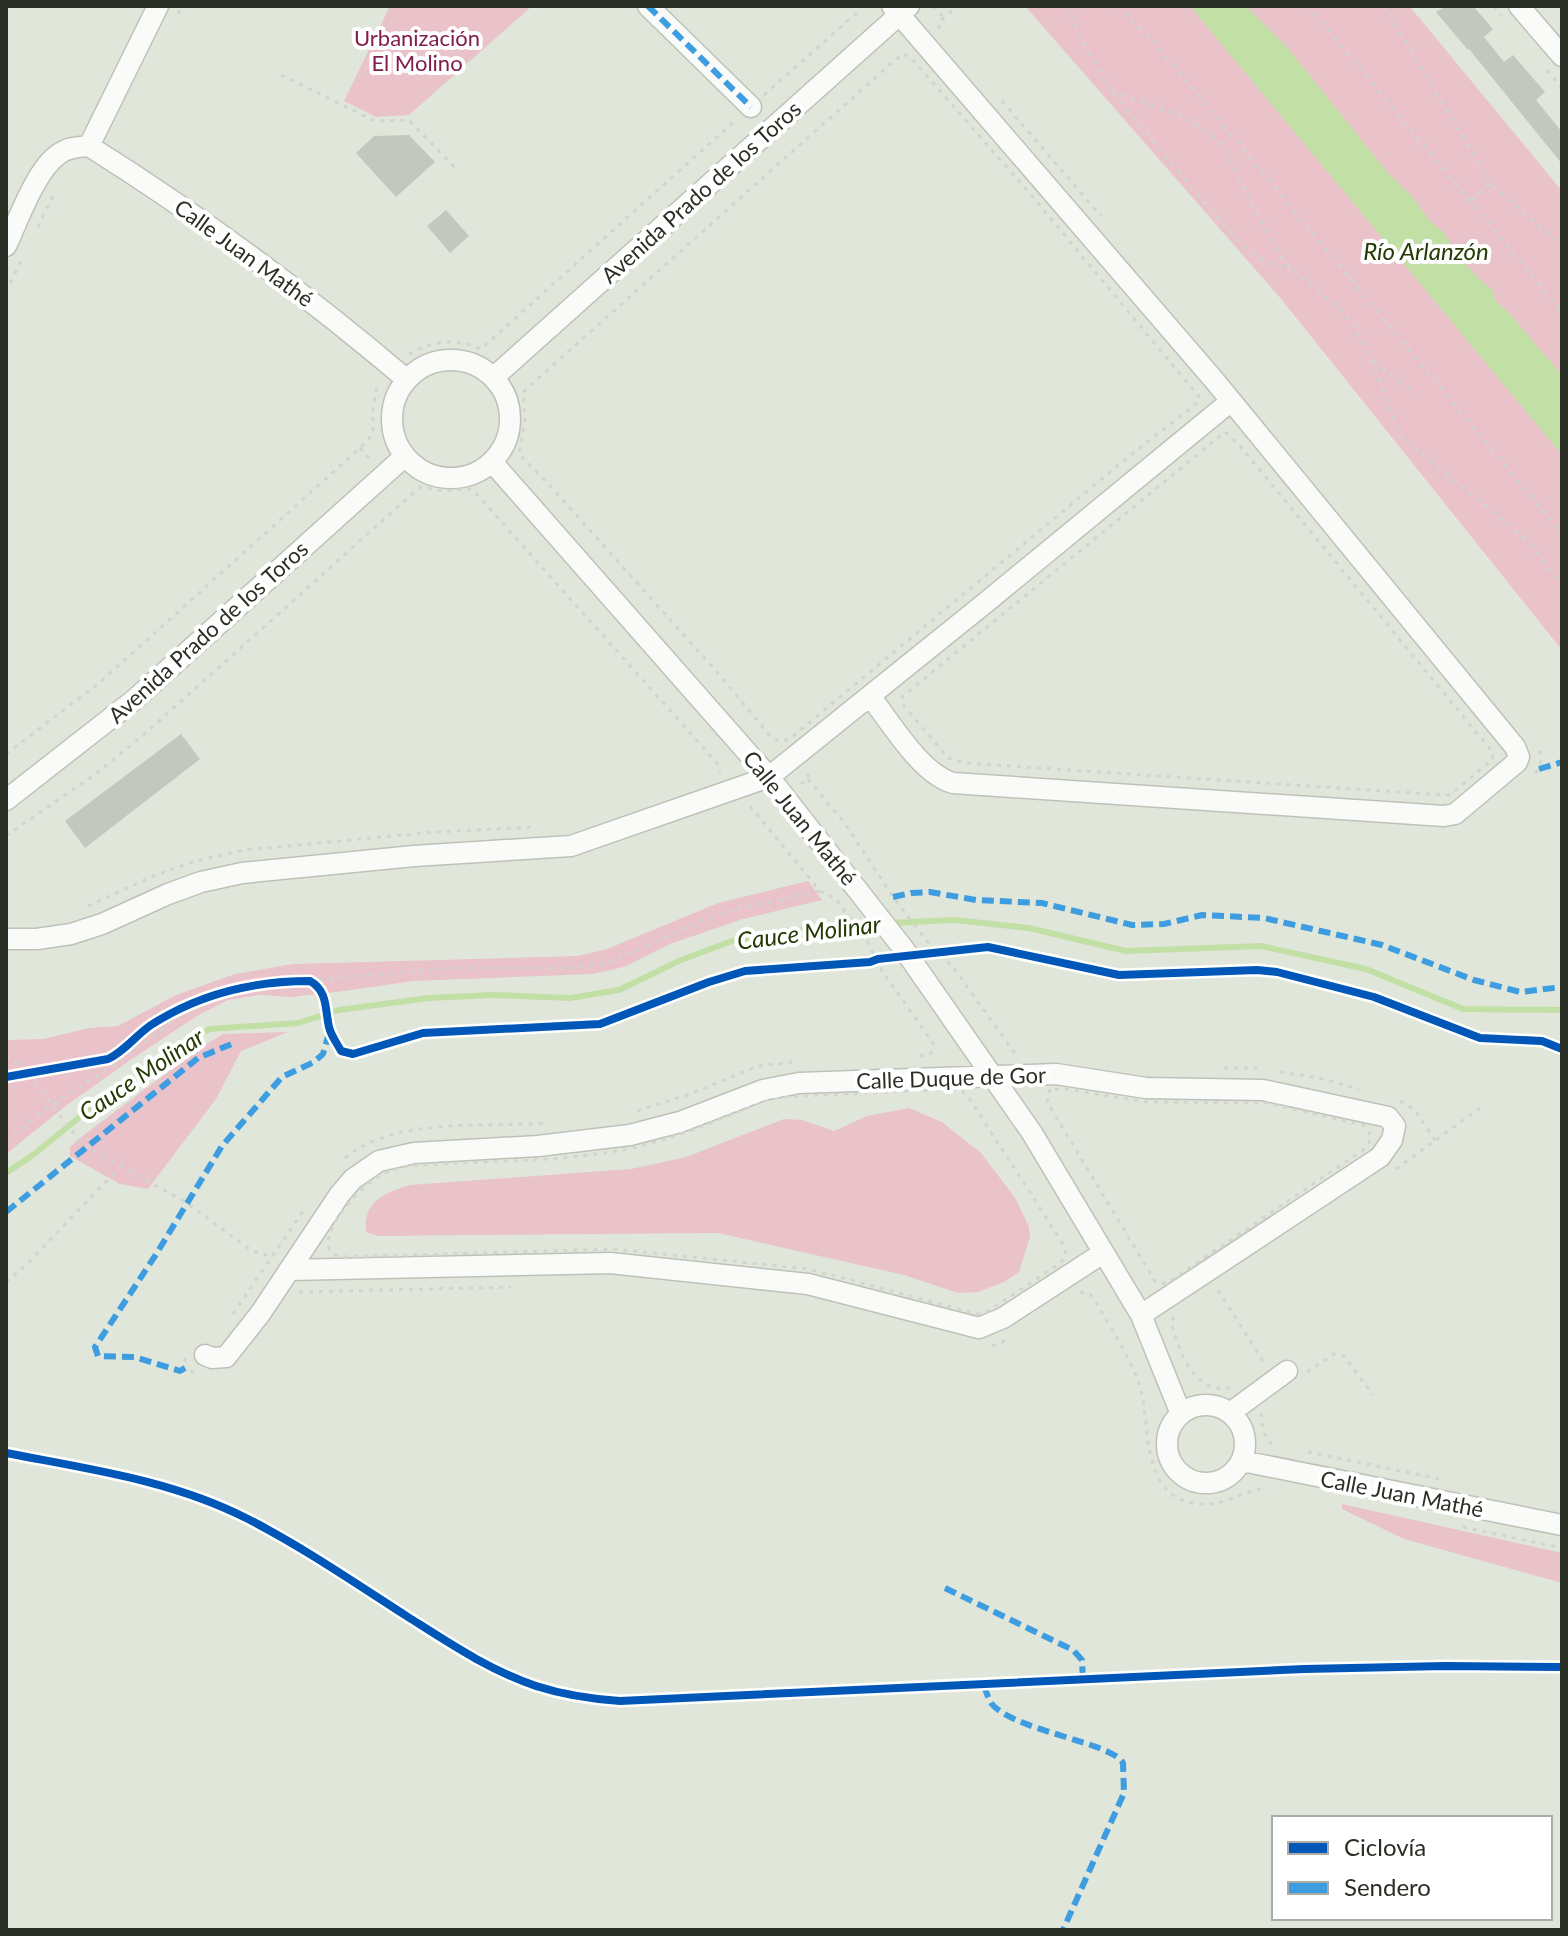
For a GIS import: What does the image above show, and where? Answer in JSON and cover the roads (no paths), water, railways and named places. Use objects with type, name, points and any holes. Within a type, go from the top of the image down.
[{"type":"street","points":[[16,249],[44,168],[58,154],[80,147],[158,6]]},
{"type":"street","points":[[648,6],[751,107]]},
{"type":"street","points":[[1519,6],[1562,56]]},
{"type":"street","points":[[870,696],[925,766],[936,777],[953,783],[1423,816],[1455,814],[1517,762],[1518,752],[1231,401],[900,9]]},
{"type":"street","name":"Avenida Prado de los Toros","points":[[494,377],[900,9]]},
{"type":"street","name":"Calle Juan Mathé","points":[[80,147],[208,225],[309,299],[406,379]]},
{"type":"street","points":[[456,360],[470,362],[494,377],[505,393],[510,411],[510,430],[504,447],[492,462],[476,473],[457,478],[437,477],[419,470],[404,457],[396,443],[391,418],[396,394],[406,379],[428,364],[456,360]]},
{"type":"street","points":[[6,939],[71,934],[201,882],[242,873],[414,856],[571,846],[769,777],[1231,401]]},
{"type":"street","name":"Avenida Prado de los Toros","points":[[6,800],[134,700],[404,457]]},
{"type":"street","name":"Calle Juan Mathé","points":[[492,462],[769,777],[903,948],[1032,1133],[1141,1315],[1181,1414]]},
{"type":"street","name":"Calle Duque de Gor","points":[[205,1355],[226,1357],[260,1314],[340,1194],[353,1179],[379,1161],[395,1156],[538,1146],[630,1135],[680,1122],[763,1090],[799,1083],[1056,1074],[1146,1088],[1263,1090],[1375,1112],[1388,1117],[1395,1126],[1392,1140],[1380,1157],[1141,1315]]},
{"type":"street","points":[[289,1270],[610,1263],[808,1284],[979,1328],[1003,1318],[1103,1253]]},
{"type":"street","points":[[1230,1413],[1293,1375]]},
{"type":"street","points":[[1205,1405],[1230,1413],[1245,1435],[1246,1448],[1235,1472],[1225,1479],[1200,1483],[1177,1471],[1167,1448],[1173,1424],[1181,1414],[1205,1405]]},
{"type":"street","name":"Calle Juan Mathé","points":[[1242,1461],[1562,1525]]},
{"type":"water","name":"Río Arlanzón","points":[[1190,6],[1246,6],[1286,46],[1389,174],[1444,233],[1478,278],[1494,291],[1495,300],[1562,375],[1562,455]]},
{"type":"waterway","name":"Cauce Molinar","points":[[891,923],[954,920],[1029,928],[1126,951],[1261,946],[1366,969],[1463,1009],[1562,1010]]},
{"type":"waterway","name":"Cauce Molinar","points":[[6,1173],[97,1103],[209,1029],[298,1023],[339,1010],[428,998],[492,995],[570,998],[619,990],[681,960],[732,941],[784,931],[876,924]]},
{"type":"park label","name":"Urbanización El Molino","points":[[417,50]]}]
